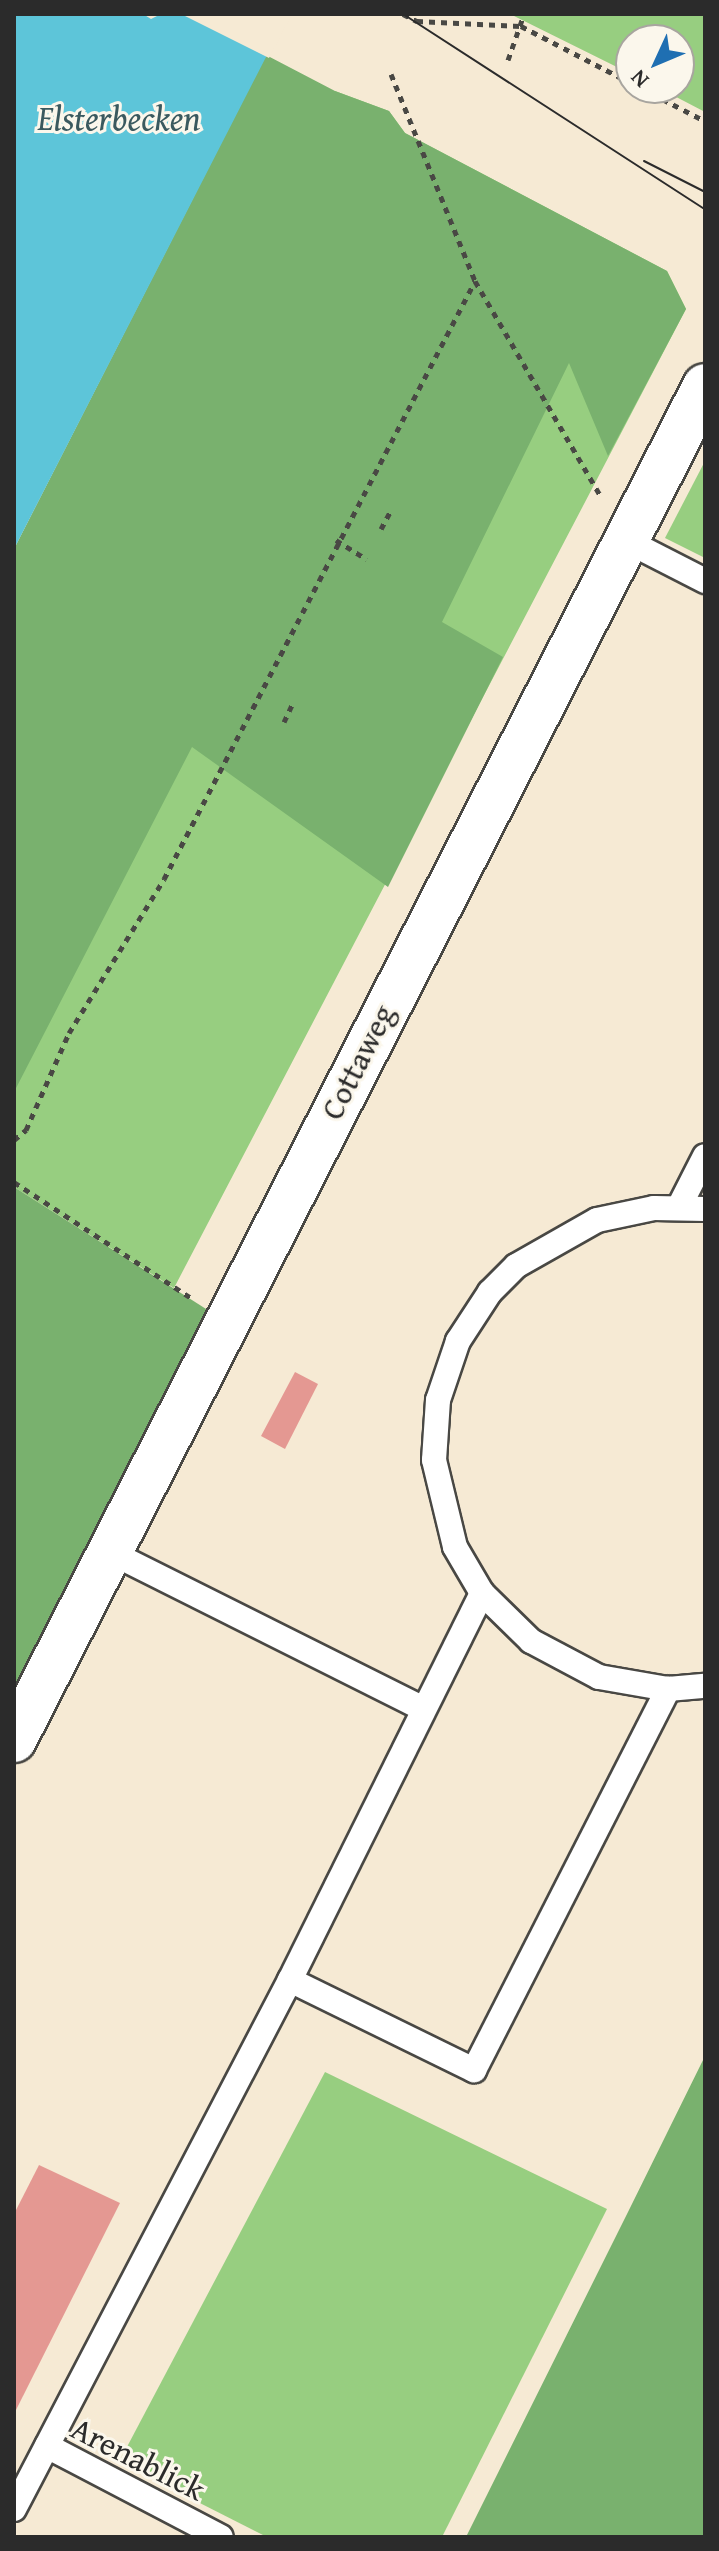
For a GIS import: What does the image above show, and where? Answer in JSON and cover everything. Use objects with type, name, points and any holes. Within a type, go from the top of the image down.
[{"type":"street","name":"Cottaweg","points":[[14,1740],[225,1321],[705,386]]},
{"type":"lane","points":[[627,541],[705,581]]},
{"type":"lane","points":[[679,1207],[705,1156]]},
{"type":"lane","points":[[705,1209],[679,1207],[597,1220],[539,1249],[490,1292],[458,1341],[438,1400],[434,1460],[446,1524],[482,1593],[531,1641],[567,1663],[599,1677],[668,1689],[705,1686]]},
{"type":"lane","points":[[110,1552],[423,1709]]},
{"type":"lane","points":[[47,2446],[290,1980],[482,1593]]},
{"type":"lane","points":[[290,1980],[474,2070],[668,1689]]},
{"type":"lane","name":"Arenablick","points":[[14,2509],[47,2446],[221,2537]]},
{"type":"path","points":[[403,14],[417,21],[521,26],[615,75]]},
{"type":"path","points":[[508,60],[524,14]]},
{"type":"path","points":[[391,74],[475,281],[627,541]]},
{"type":"path","points":[[672,104],[705,121]]},
{"type":"path","points":[[14,1140],[26,1130],[69,1033],[164,879],[336,540],[475,281]]},
{"type":"path","points":[[381,529],[391,510]]},
{"type":"path","points":[[336,540],[366,559]]},
{"type":"path","points":[[284,722],[293,703]]},
{"type":"path","points":[[14,1182],[225,1321]]},
{"type":"green space","points":[[510,14],[705,14],[705,112],[690,104],[695,104],[695,24],[615,24],[615,66]]},
{"type":"green space","points":[[266,55],[335,91],[389,111],[405,133],[667,271],[686,309],[608,456],[569,363],[442,622],[503,657],[388,887],[192,747],[14,1092],[14,549]]},
{"type":"green space","points":[[335,91],[389,111],[405,133],[667,271],[686,309],[174,1288],[14,1187],[14,549]]},
{"type":"green space","points":[[705,461],[705,558],[665,538]]},
{"type":"green space","points":[[14,1187],[225,1321],[14,1733]]},
{"type":"green space","points":[[705,2056],[705,2537],[466,2537],[628,2212]]},
{"type":"green space","points":[[325,2072],[607,2209],[442,2537],[267,2537],[119,2462]]},
{"type":"water","name":"Elsterbecken","points":[[14,14],[143,14],[151,19],[161,14],[288,14],[14,549]]},
{"type":"pier","points":[[181,14],[292,14],[269,58]]},
{"type":"building","points":[[295,1372],[318,1384],[285,1449],[261,1436]]},
{"type":"building","points":[[39,2165],[120,2203],[14,2414],[14,2214]]},
{"type":"tram line","points":[[403,14],[705,209]]},
{"type":"tram line","points":[[644,161],[705,192]]}]
